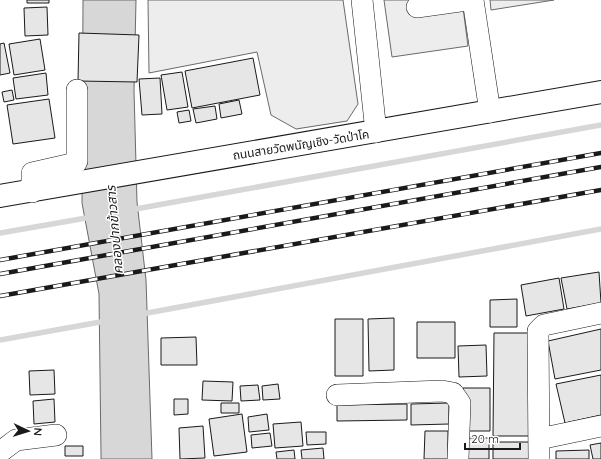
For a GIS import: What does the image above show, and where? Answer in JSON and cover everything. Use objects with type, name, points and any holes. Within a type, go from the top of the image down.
[{"type":"main road","name":"ถนนสายวัดพนัญเชิง-วัดป่าโค","points":[[0,196],[32,192],[601,92]]},
{"type":"street","points":[[362,0],[376,132]]},
{"type":"street","points":[[417,7],[467,0]]},
{"type":"street","points":[[473,0],[490,112]]},
{"type":"street","points":[[32,192],[32,172],[76,163],[77,161],[77,90]]},
{"type":"street","points":[[601,313],[544,325],[538,331],[539,449],[601,426]]},
{"type":"street","points":[[337,395],[442,391],[453,393],[460,403],[458,459]]},
{"type":"street","points":[[0,452],[16,440],[56,435]]},
{"type":"shaded area","points":[[148,0],[343,0],[358,104],[347,121],[296,129],[271,115],[257,52],[149,73]]},
{"type":"shaded area","points":[[384,0],[462,0],[468,46],[392,57]]},
{"type":"shaded area","points":[[490,0],[554,0],[491,10]]},
{"type":"water","name":"คลองปากข้าวสาร","points":[[83,0],[136,0],[134,91],[137,202],[146,280],[152,459],[101,459],[99,294],[82,203]]},
{"type":"building","points":[[27,0],[49,0],[49,3],[27,3]]},
{"type":"building","points":[[47,7],[48,35],[25,36],[24,8]]},
{"type":"building","points":[[79,33],[139,35],[137,82],[78,81]]},
{"type":"building","points":[[40,39],[45,70],[14,75],[9,44]]},
{"type":"building","points":[[4,43],[10,73],[0,75],[0,44]]},
{"type":"building","points":[[253,58],[260,95],[192,108],[185,71]]},
{"type":"building","points":[[182,72],[188,107],[167,110],[161,75]]},
{"type":"building","points":[[46,73],[48,95],[16,99],[13,78]]},
{"type":"building","points":[[160,78],[162,114],[142,115],[139,79]]},
{"type":"building","points":[[12,90],[14,100],[4,102],[2,92]]},
{"type":"building","points":[[49,99],[55,138],[13,144],[7,105]]},
{"type":"building","points":[[239,100],[242,114],[221,118],[219,104]]},
{"type":"building","points":[[215,106],[217,119],[196,123],[193,109]]},
{"type":"building","points":[[189,110],[191,121],[179,123],[177,112]]},
{"type":"building","points":[[599,272],[601,303],[567,309],[561,278]]},
{"type":"building","points":[[559,278],[564,309],[526,316],[521,285]]},
{"type":"building","points":[[517,299],[517,327],[490,327],[490,300]]},
{"type":"building","points":[[394,318],[394,370],[369,371],[368,319]]},
{"type":"building","points":[[335,319],[363,319],[363,376],[335,376]]},
{"type":"building","points":[[417,322],[455,322],[455,358],[417,358]]},
{"type":"building","points":[[601,329],[601,370],[555,379],[548,341]]},
{"type":"building","points":[[494,333],[531,333],[530,436],[493,436]]},
{"type":"building","points":[[196,337],[197,365],[161,365],[161,338]]},
{"type":"building","points":[[486,345],[487,376],[459,377],[458,346]]},
{"type":"building","points":[[54,370],[55,394],[30,395],[29,371]]},
{"type":"building","points":[[601,375],[601,415],[565,423],[556,384]]},
{"type":"building","points":[[203,381],[233,382],[232,401],[202,400]]},
{"type":"building","points":[[278,384],[280,399],[263,400],[262,386]]},
{"type":"building","points":[[258,385],[260,400],[241,401],[240,386]]},
{"type":"building","points":[[463,388],[490,388],[490,431],[463,431]]},
{"type":"building","points":[[54,399],[55,422],[34,424],[33,401]]},
{"type":"building","points":[[174,399],[188,399],[188,414],[174,415]]},
{"type":"building","points":[[221,403],[239,403],[239,413],[221,413]]},
{"type":"building","points":[[449,403],[449,424],[411,425],[411,404]]},
{"type":"building","points":[[407,404],[407,420],[337,421],[337,405]]},
{"type":"building","points":[[242,414],[247,452],[214,456],[209,419]]},
{"type":"building","points":[[267,414],[269,430],[249,432],[248,417]]},
{"type":"building","points":[[301,422],[303,446],[275,448],[273,424]]},
{"type":"building","points":[[203,426],[205,458],[180,459],[179,428]]},
{"type":"building","points":[[425,431],[448,431],[448,459],[424,459]]},
{"type":"building","points":[[306,432],[326,432],[326,444],[307,445]]},
{"type":"building","points":[[270,433],[272,446],[252,448],[251,435]]},
{"type":"building","points":[[466,438],[489,438],[489,459],[466,459]]},
{"type":"building","points":[[493,442],[530,442],[530,459],[493,459]]},
{"type":"building","points":[[601,443],[601,459],[593,459],[590,445]]},
{"type":"building","points":[[65,446],[83,446],[83,456],[65,456]]},
{"type":"building","points":[[323,448],[324,459],[302,459],[301,450]]},
{"type":"building","points":[[294,450],[295,459],[277,459],[276,452]]},
{"type":"building","points":[[589,450],[589,459],[556,459],[556,451]]},
{"type":"waterway","points":[[130,210],[601,125]]},
{"type":"waterway","points":[[0,233],[92,217]]},
{"type":"waterway","points":[[142,314],[601,229]]},
{"type":"waterway","points":[[0,340],[106,321]]},
{"type":"railway","points":[[0,260],[601,153]]},
{"type":"railway","points":[[0,274],[601,167]]},
{"type":"railway","points":[[0,296],[601,190]]}]
